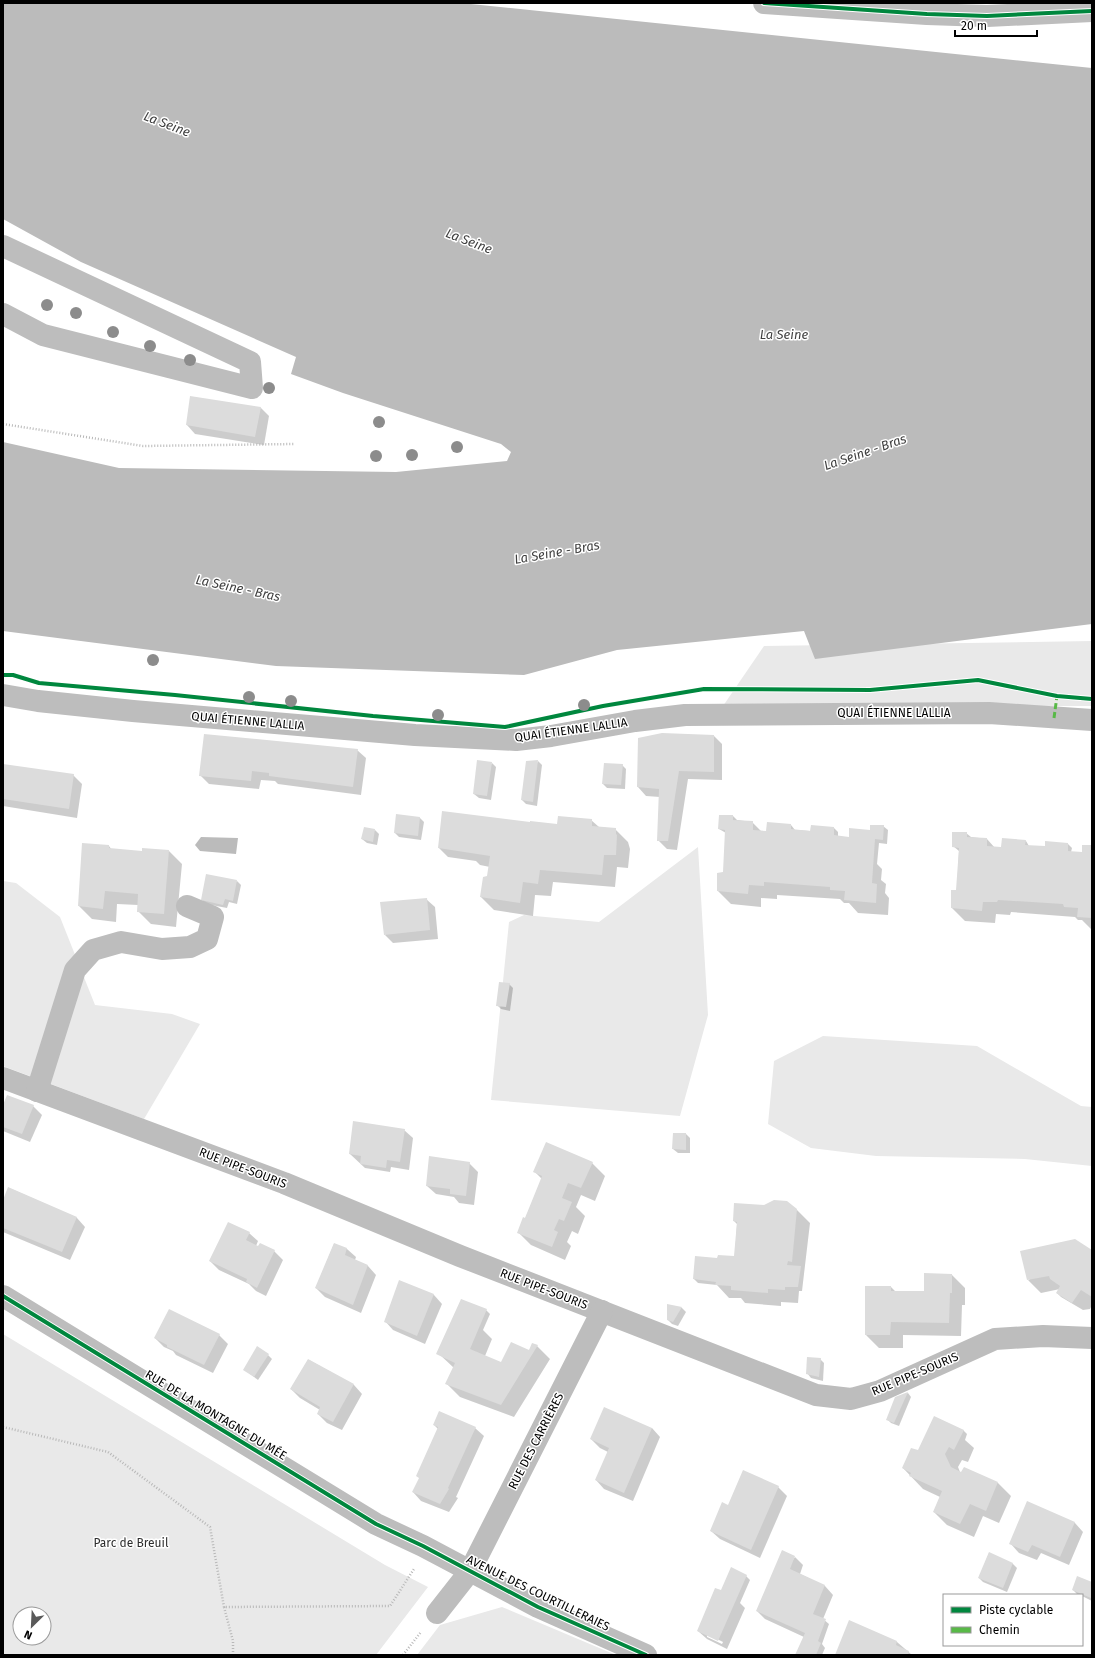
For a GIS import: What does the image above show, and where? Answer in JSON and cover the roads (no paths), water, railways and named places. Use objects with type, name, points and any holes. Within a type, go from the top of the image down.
[{"type":"street","points":[[764,3],[928,9],[987,16],[1092,11]]},
{"type":"street","points":[[3,246],[250,362],[252,388],[43,335],[3,314]]},
{"type":"street","name":"QUAI ÉTIENNE LALLIA","points":[[3,694],[38,701],[141,712],[415,735],[516,740],[551,736],[635,721],[685,715],[989,713],[1092,720]]},
{"type":"street","points":[[37,1091],[75,970],[93,950],[121,942],[162,949],[190,947],[208,939],[213,917],[187,906]]},
{"type":"street","name":"RUE PIPE-SOURIS","points":[[3,1078],[284,1183],[460,1256],[816,1396],[851,1399],[880,1391],[995,1339],[1043,1336],[1092,1338]]},
{"type":"street","name":"RUE DE LA MONTAGNE DU MÉE","points":[[3,1296],[17,1306],[376,1524],[422,1546]]},
{"type":"street","name":"RUE DES CARRIÈRES","points":[[437,1613],[470,1571],[602,1311]]},
{"type":"street","name":"AVENUE DES COURTILLERAIES","points":[[422,1546],[538,1607],[646,1655]]},
{"type":"water","name":"La Seine","points":[[3,3],[461,3],[1092,68],[1092,624],[815,659],[804,631],[617,650],[524,675],[276,666],[3,631],[3,442],[119,468],[396,472],[507,461],[511,452],[501,444],[343,393],[291,374],[296,357],[81,262],[3,219]]},
{"type":"water","points":[[201,837],[238,838],[236,854],[200,851],[195,845]]},
{"type":"water label","name":"La Seine - Bras","points":[[865,452]]},
{"type":"water label","name":"La Seine - Bras","points":[[557,552]]},
{"type":"water label","name":"La Seine - Bras","points":[[238,588]]},
{"type":"park label","name":"Parc de Breuil","points":[[131,1543]]}]
